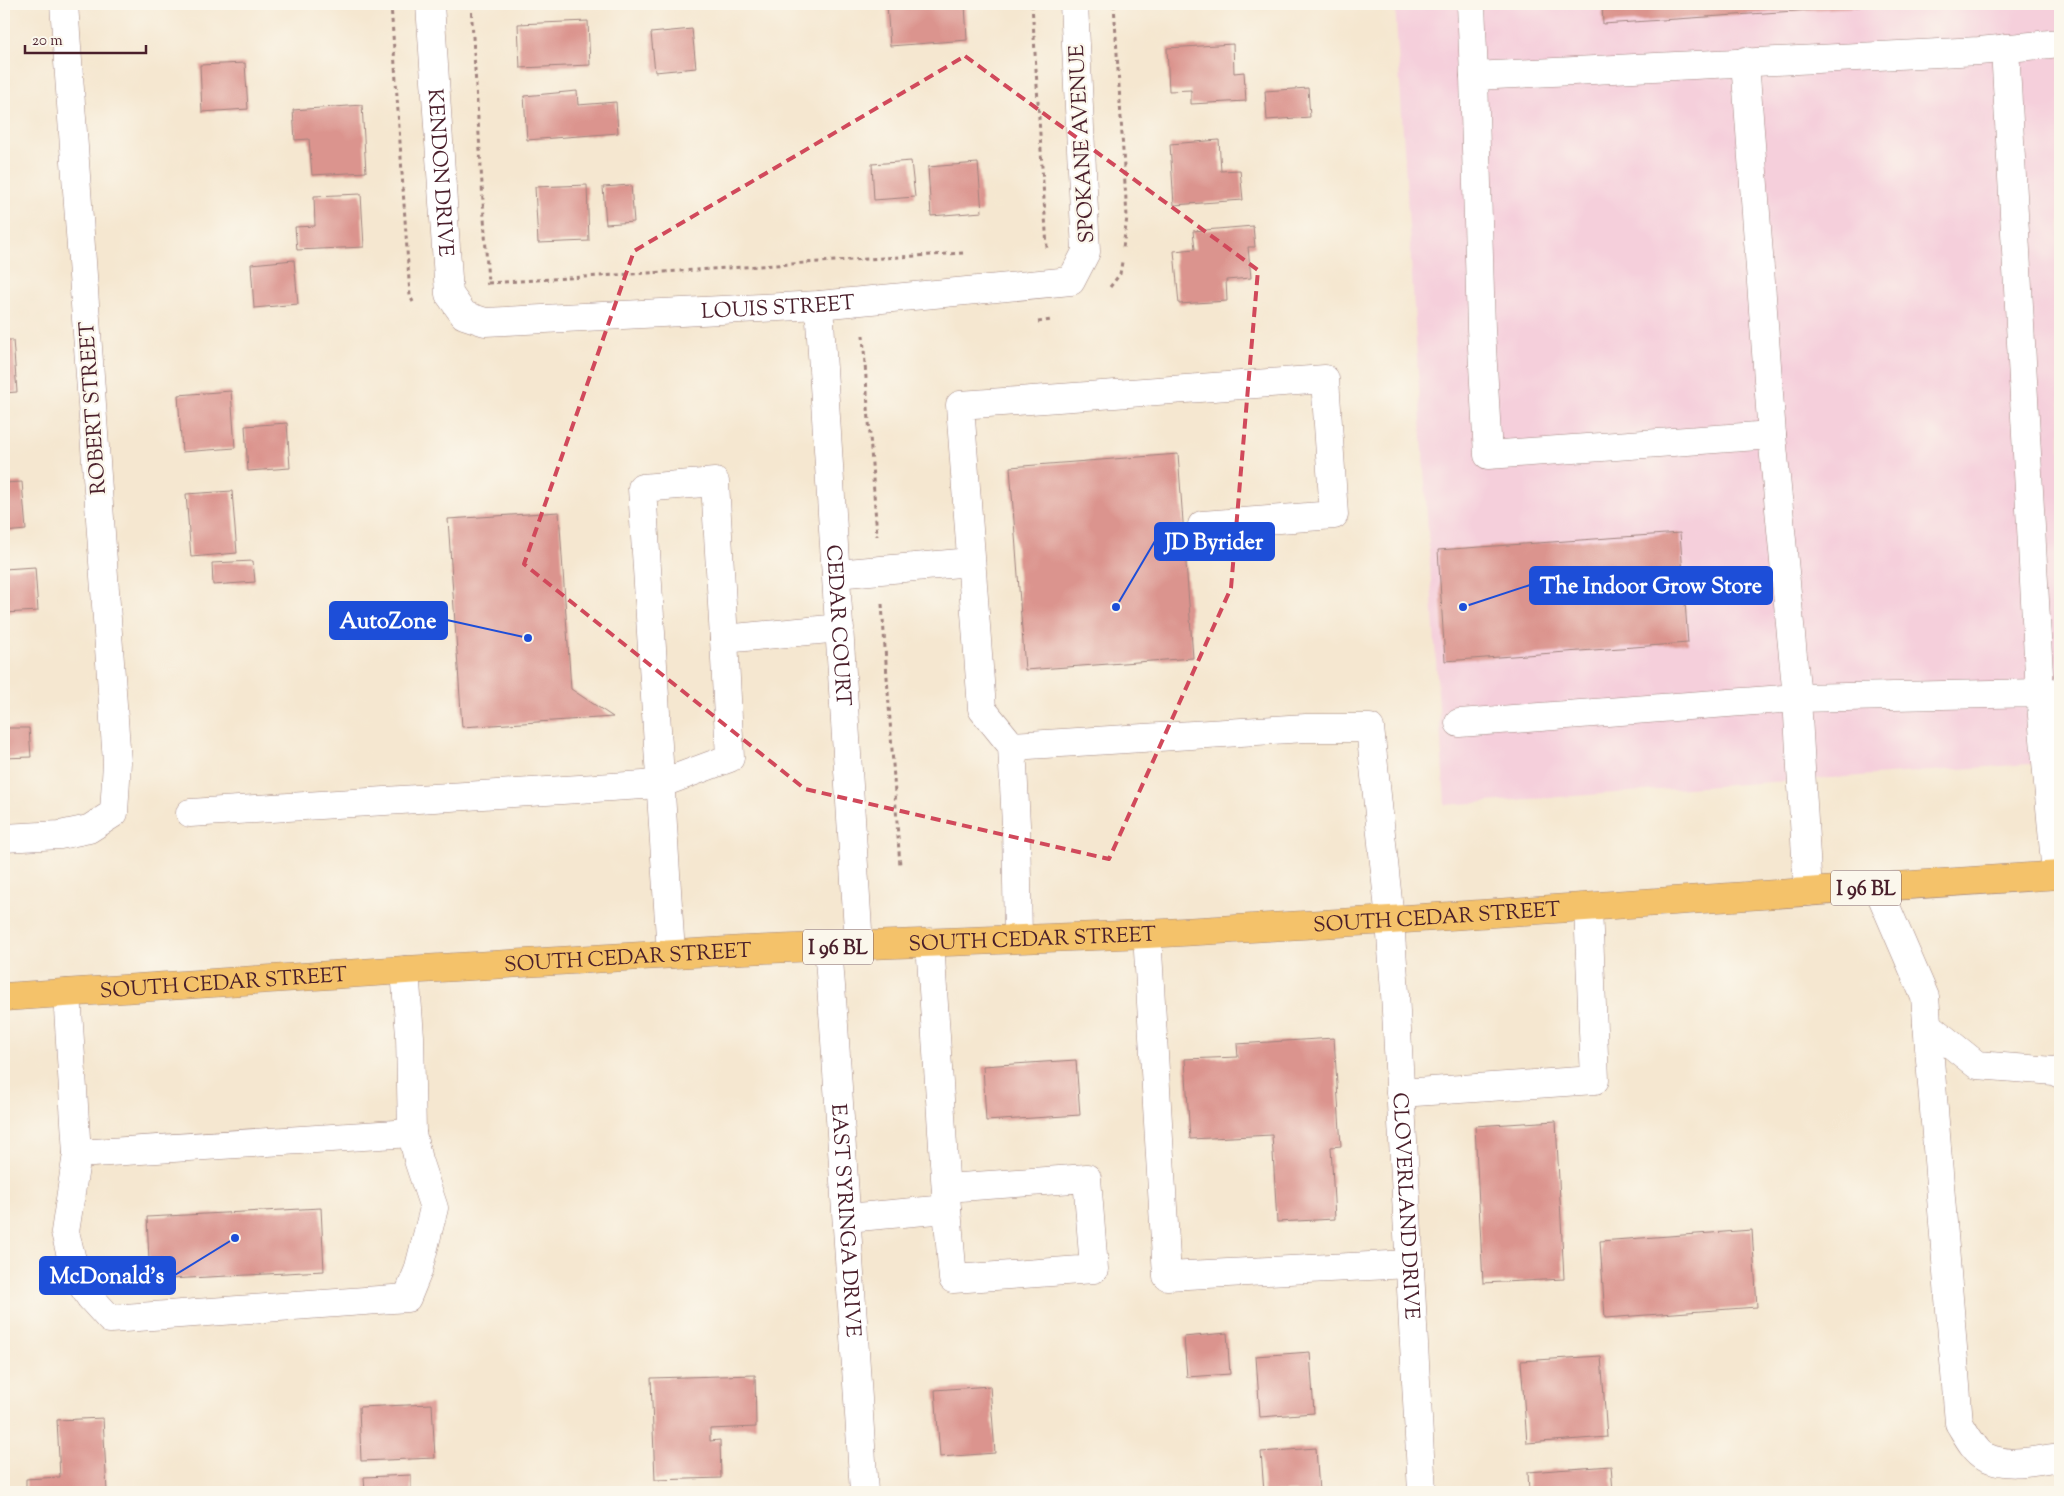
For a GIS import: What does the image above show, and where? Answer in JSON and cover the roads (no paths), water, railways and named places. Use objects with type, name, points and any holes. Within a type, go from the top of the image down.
[{"type":"main road","name":"SOUTH CEDAR STREET","points":[[4,997],[671,954],[1147,934],[1390,920],[2058,875]]},
{"type":"street","name":"ROBERT STREET","points":[[4,838],[60,835],[89,829],[114,813],[117,762],[64,4]]},
{"type":"street","name":"KENDON DRIVE","points":[[430,4],[449,294],[464,315],[484,322]]},
{"type":"street","name":"SPOKANE AVENUE","points":[[1071,281],[1086,252],[1074,4]]},
{"type":"street","points":[[1471,4],[1481,329],[1488,455],[1772,435]]},
{"type":"street","points":[[1474,76],[2005,48],[2060,43]]},
{"type":"street","points":[[2005,48],[2050,692],[2058,875]]},
{"type":"street","points":[[1745,61],[1772,435],[1797,698],[1808,892]]},
{"type":"street","name":"LOUIS STREET","points":[[484,322],[819,305],[1071,281]]},
{"type":"street","name":"CEDAR COURT","points":[[819,305],[859,946]]},
{"type":"street","points":[[1018,938],[1016,825],[1012,746],[982,710],[960,405],[1325,379],[1334,515],[1202,525]]},
{"type":"street","points":[[190,813],[660,784],[730,758],[715,482],[642,488],[660,784],[671,954]]},
{"type":"street","points":[[836,574],[971,562]]},
{"type":"street","points":[[724,639],[840,628]]},
{"type":"street","points":[[1459,722],[1797,698],[2050,692]]},
{"type":"street","name":"CLOVERLAND DRIVE","points":[[1012,746],[1306,728],[1370,728],[1390,920],[1422,1492]]},
{"type":"street","points":[[1878,888],[1925,997],[1959,1423],[1970,1442],[1985,1457],[2014,1464],[2060,1457]]},
{"type":"street","points":[[1400,1093],[1595,1080],[1588,907]]},
{"type":"street","points":[[1147,934],[1167,1276],[1410,1264]]},
{"type":"street","points":[[846,1218],[947,1198],[1087,1178],[1094,1269],[953,1279],[947,1198],[930,942]]},
{"type":"street","name":"EAST SYRINGA DRIVE","points":[[828,947],[864,1492]]},
{"type":"street","points":[[67,993],[77,1154],[65,1232],[76,1276],[90,1297],[110,1319],[406,1298],[418,1271],[434,1208],[418,1160],[412,1133],[410,1036],[405,970]]},
{"type":"street","points":[[1927,1025],[1977,1066],[2054,1071],[2060,1074]]},
{"type":"street","points":[[77,1154],[412,1133]]},
{"type":"place","name":"JD Byrider","points":[[1116,607]]},
{"type":"place","name":"The Indoor Grow Store","points":[[1463,607]]},
{"type":"place","name":"AutoZone","points":[[528,638]]},
{"type":"place","name":"McDonald's","points":[[235,1238]]}]
